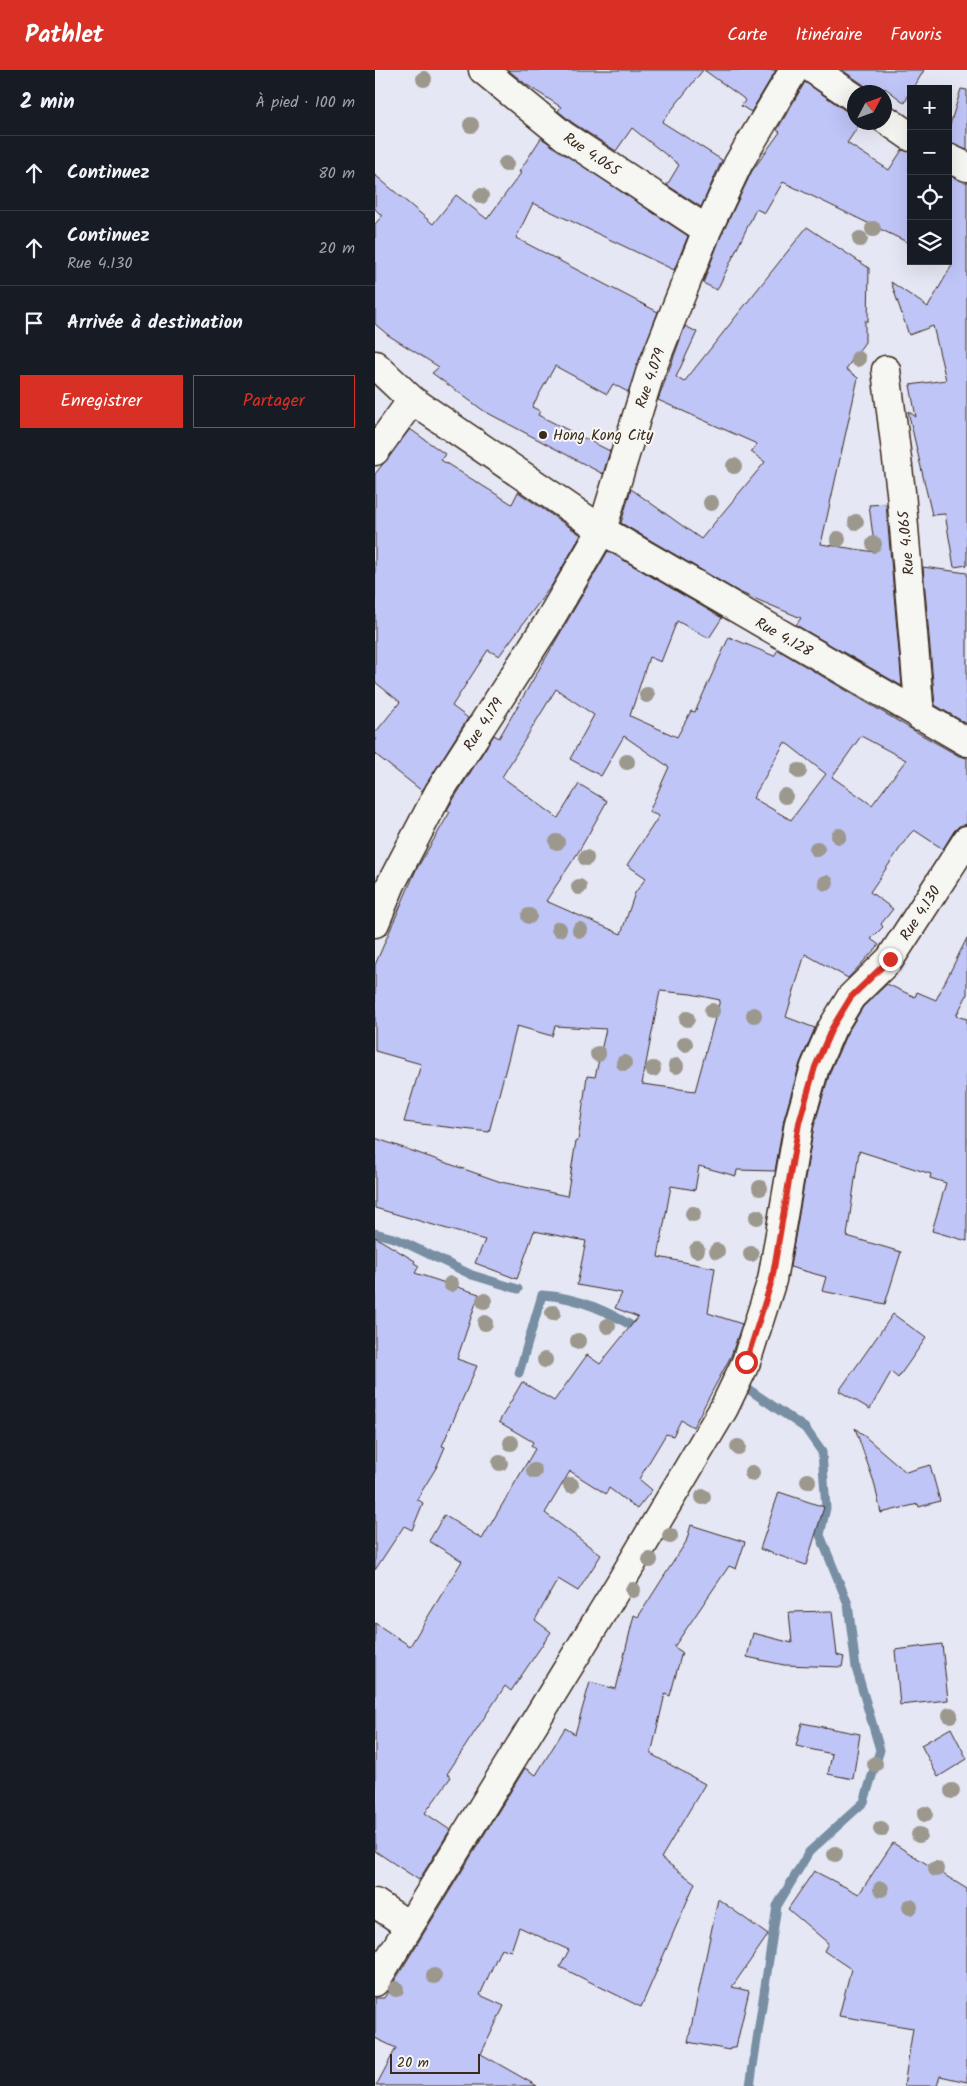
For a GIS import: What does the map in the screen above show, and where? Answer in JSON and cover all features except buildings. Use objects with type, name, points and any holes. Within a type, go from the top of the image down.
[{"type":"street","name":"Rue 4.065","points":[[483,70],[564,136],[707,230]]},
{"type":"street","name":"Rue 4.079","points":[[602,530],[650,373],[707,230],[739,164],[794,70]]},
{"type":"street","points":[[814,70],[847,93]]},
{"type":"street","points":[[892,124],[907,134]]},
{"type":"street","points":[[952,160],[967,167]]},
{"type":"street","name":"Rue 4.128","points":[[375,365],[412,400],[602,530],[967,742]]},
{"type":"street","name":"Rue 4.065","points":[[886,370],[901,492],[920,716]]},
{"type":"street","points":[[375,451],[412,400]]},
{"type":"street","name":"Rue 4.179","points":[[375,923],[391,884],[439,792],[546,626],[602,530]]},
{"type":"street","name":"Rue 4.130","points":[[375,1982],[408,1925],[619,1585],[723,1408],[746,1362],[772,1280],[799,1123],[815,1067],[832,1028],[851,997],[890,959],[967,840]]},
{"type":"street","points":[[375,1903],[408,1925]]},
{"type":"waterway","points":[[375,1233],[397,1239],[472,1275],[518,1289]]},
{"type":"waterway","points":[[519,1373],[542,1295],[581,1302],[618,1318],[642,1332]]},
{"type":"waterway","points":[[741,1384],[805,1428],[822,1452],[826,1508],[820,1535],[848,1604],[856,1668],[880,1750],[864,1802],[809,1852],[777,1906],[750,2086]]},
{"type":"place","name":"Hong Kong City","points":[[543,435]]},
{"type":"route","points":[[746,1362],[772,1280],[799,1123],[815,1067],[832,1028],[851,997],[890,959]]}]
